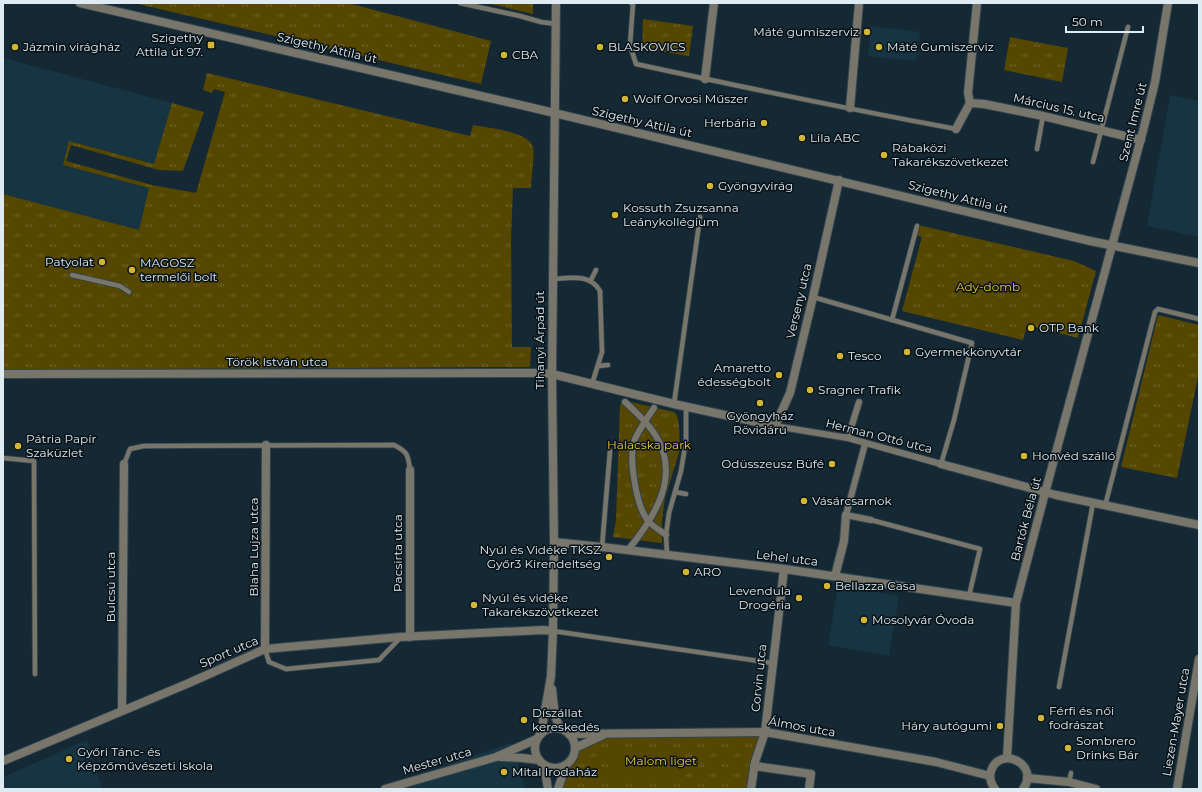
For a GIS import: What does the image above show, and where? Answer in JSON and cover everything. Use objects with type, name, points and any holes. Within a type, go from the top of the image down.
[{"type":"street","name":"Szigethy Attila út","points":[[80,3],[555,113],[1113,246],[1199,263]]},
{"type":"street","name":"Tihanyi Árpád út","points":[[556,3],[552,279],[554,542],[551,676],[555,716],[560,728]]},
{"type":"street","points":[[705,79],[714,3]]},
{"type":"street","points":[[850,108],[859,3]]},
{"type":"street","points":[[956,129],[970,103],[968,93],[977,3]]},
{"type":"street","name":"Szent Imre út","points":[[1113,246],[1155,82],[1168,3]]},
{"type":"street","name":"Március 15. utca","points":[[970,103],[984,104],[1043,116],[1141,140]]},
{"type":"street","name":"Verseny utca","points":[[776,426],[790,393],[839,180]]},
{"type":"street","name":"Bartók Béla út","points":[[1007,758],[1016,603],[1113,246]]},
{"type":"street","name":"Török István utca","points":[[3,374],[552,374]]},
{"type":"street","name":"Herman Ottó utca","points":[[552,374],[686,407],[776,426],[848,438],[865,444],[1045,493],[1199,525]]},
{"type":"street","points":[[625,402],[645,421],[656,436],[663,449],[667,467],[665,484],[660,500],[649,522],[628,550]]},
{"type":"street","points":[[848,438],[859,402]]},
{"type":"street","points":[[654,408],[634,441],[633,462],[635,485],[641,506],[649,522],[666,535]]},
{"type":"street","points":[[835,576],[844,541],[846,515],[865,444]]},
{"type":"street","name":"Blaha Lujza utca","points":[[265,649],[266,445]]},
{"type":"street","name":"Bulcsú utca","points":[[122,710],[124,464]]},
{"type":"street","name":"Pacsirta utca","points":[[410,470],[410,636]]},
{"type":"street","points":[[846,515],[871,520]]},
{"type":"street","name":"Lehel utca","points":[[554,542],[667,554],[784,569],[1016,603]]},
{"type":"street","name":"Corvin utca","points":[[751,789],[754,766],[765,732],[784,569]]},
{"type":"street","name":"Sport utca","points":[[3,761],[189,683],[265,649],[410,636],[543,630],[553,631]]},
{"type":"street","name":"Liezen-Mayer utca","points":[[1177,789],[1199,659]]},
{"type":"street","name":"Tihanyi Árpád út","points":[[548,789],[542,762],[535,750],[551,676]]},
{"type":"street","points":[[539,736],[549,728],[560,728],[570,734],[574,740],[576,748],[573,758],[566,765],[558,789]]},
{"type":"street","name":"Álmos utca","points":[[570,734],[765,732],[936,762],[990,776]]},
{"type":"street","name":"Álmos utca","points":[[576,748],[607,733]]},
{"type":"street","name":"Mester utca","points":[[385,789],[496,757],[539,736]]},
{"type":"street","name":"Mester utca","points":[[496,757],[522,758],[542,762]]},
{"type":"street","points":[[995,789],[990,782],[990,776],[994,766],[998,762],[1007,758],[1013,759],[1022,764],[1025,768],[1027,778],[1023,789]]},
{"type":"street","points":[[542,762],[555,768],[566,765]]},
{"type":"street","points":[[754,766],[811,774],[809,789]]},
{"type":"street","points":[[1027,778],[1070,781],[1096,789]]},
{"type":"lane","points":[[460,3],[541,22],[556,24]]},
{"type":"lane","points":[[631,3],[633,4],[630,46],[636,64],[956,129]]},
{"type":"lane","points":[[1093,162],[1128,27]]},
{"type":"lane","points":[[1037,149],[1043,116]]},
{"type":"lane","points":[[674,404],[700,217]]},
{"type":"lane","points":[[892,320],[916,226]]},
{"type":"lane","points":[[591,280],[596,270]]},
{"type":"lane","points":[[72,275],[120,286],[129,292]]},
{"type":"lane","points":[[552,279],[581,278],[591,280],[600,290],[602,352],[592,384]]},
{"type":"lane","points":[[813,297],[972,343],[954,420],[941,464]]},
{"type":"lane","points":[[1105,506],[1155,312],[1158,309],[1199,319]]},
{"type":"lane","points":[[598,366],[608,365]]},
{"type":"lane","points":[[667,554],[666,535],[669,513],[681,471],[686,441],[686,407]]},
{"type":"lane","points":[[124,464],[130,448],[144,446],[394,445],[405,450],[410,470]]},
{"type":"lane","points":[[602,547],[610,450]]},
{"type":"lane","points":[[3,458],[34,461],[35,674]]},
{"type":"lane","points":[[675,492],[686,494]]},
{"type":"lane","points":[[1059,687],[1093,503]]},
{"type":"lane","points":[[871,520],[980,549],[969,596]]},
{"type":"lane","points":[[553,631],[772,663]]},
{"type":"lane","points":[[265,649],[269,662],[286,669],[379,660],[400,637]]},
{"type":"shaded area","points":[[871,26],[920,32],[916,61],[868,56]]},
{"type":"shaded area","points":[[3,58],[172,103],[154,164],[70,141],[63,165],[150,188],[139,230],[3,194]]},
{"type":"shaded area","points":[[1170,95],[1199,101],[1199,237],[1147,226]]},
{"type":"shaded area","name":"Mosolyvár Óvoda","points":[[838,586],[899,596],[889,656],[828,645]]},
{"type":"shaded area","name":"Győri Tánc- és Képzőművészeti Iskola","points":[[87,740],[102,789],[3,789],[3,777]]},
{"type":"shaded area","points":[[511,743],[525,787],[518,789],[376,789]]},
{"type":"green space","points":[[134,3],[348,3],[491,41],[481,84]]},
{"type":"green space","points":[[486,3],[533,3],[533,14]]},
{"type":"green space","points":[[643,19],[693,26],[689,56],[642,48]]},
{"type":"green space","points":[[1010,37],[1068,48],[1062,82],[1004,70]]},
{"type":"green space","points":[[207,73],[470,136],[473,125],[506,131],[523,137],[530,142],[533,147],[531,188],[513,188],[511,240],[512,347],[531,347],[530,367],[3,370],[3,194],[139,230],[149,188],[63,165],[69,141],[154,164],[172,103],[204,112],[183,171],[159,170],[71,145],[66,161],[152,185],[196,193],[225,92],[214,89],[212,93],[203,90]]},
{"type":"green space","name":"Ady-domb","points":[[918,225],[1074,261],[1096,271],[1078,338],[1027,325],[1023,340],[902,311],[922,237],[914,235]]},
{"type":"green space","points":[[1158,315],[1199,325],[1199,372],[1177,478],[1121,467]]},
{"type":"green space","name":"Halacska park","points":[[622,400],[674,412],[677,416],[680,449],[665,498],[662,520],[662,543],[613,537],[616,520],[620,406]]},
{"type":"green space","name":"Malom liget","points":[[765,732],[751,789],[558,789],[566,765],[571,761],[575,752],[598,736]]},
{"type":"green space","points":[[613,746],[675,751],[672,782],[611,778]]},
{"type":"place","name":"Máté gumiszerviz","points":[[867,32]]},
{"type":"place","name":"Szigethy Attila út 97.","points":[[211,45]]},
{"type":"place","name":"Jázmin virágház","points":[[15,47]]},
{"type":"place","name":"BLASKOVICS","points":[[600,47]]},
{"type":"place","name":"Máté Gumiszerviz","points":[[879,47]]},
{"type":"place","name":"CBA","points":[[504,55]]},
{"type":"place","name":"Wolf Orvosi Műszer","points":[[625,99]]},
{"type":"place","name":"Herbária","points":[[764,123]]},
{"type":"place","name":"Lila ABC","points":[[802,138]]},
{"type":"place","name":"Rábaközi Takarékszövetkezet","points":[[884,155]]},
{"type":"place","name":"Gyöngyvirág","points":[[710,186]]},
{"type":"place","name":"Kossuth Zsuzsanna Leánykollégium","points":[[615,215]]},
{"type":"place","name":"Patyolat","points":[[102,262]]},
{"type":"place","name":"MAGOSZ termelői bolt","points":[[132,270]]},
{"type":"place","name":"OTP Bank","points":[[1031,328]]},
{"type":"place","name":"Gyermekkönyvtár","points":[[907,352]]},
{"type":"place","name":"Tesco","points":[[840,356]]},
{"type":"place","name":"Amaretto édességbolt","points":[[779,375]]},
{"type":"place","name":"Sragner Trafik","points":[[810,390]]},
{"type":"place","name":"Gyöngyház Rövidáru","points":[[760,403]]},
{"type":"place","name":"Pátria Papír Szaküzlet","points":[[18,446]]},
{"type":"place","name":"Honvéd szálló","points":[[1024,456]]},
{"type":"place","name":"Odüsszeusz Büfé","points":[[832,464]]},
{"type":"place","name":"Vásárcsarnok","points":[[804,501]]},
{"type":"place","name":"Nyúl és Vidéke TKSZ Győr3 Kirendeltség","points":[[609,557]]},
{"type":"place","name":"ARO","points":[[686,572]]},
{"type":"place","name":"Bellazza Casa","points":[[827,586]]},
{"type":"place","name":"Levendula Drogéria","points":[[799,598]]},
{"type":"place","name":"Nyúl és vidéke Takarékszövetkezet","points":[[474,605]]},
{"type":"place","name":"Mosolyvár Óvoda","points":[[864,620]]},
{"type":"place","name":"Férfi és női fodrászat","points":[[1041,718]]},
{"type":"place","name":"Díszállat kereskedés","points":[[524,720]]},
{"type":"place","name":"Háry autógumi","points":[[1000,726]]},
{"type":"place","name":"Sombrero Drinks Bár","points":[[1068,748]]},
{"type":"place","name":"Győri Tánc- és Képzőművészeti Iskola","points":[[69,759]]},
{"type":"place","name":"Mital Irodaház","points":[[504,772]]}]
